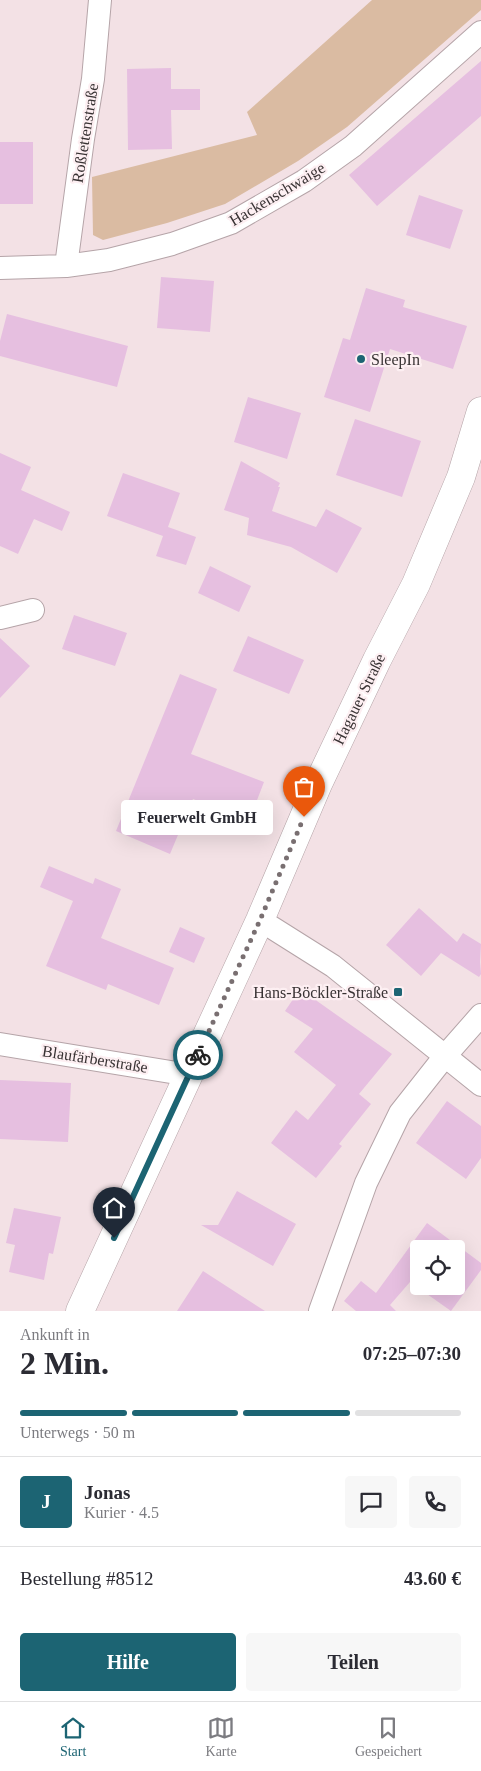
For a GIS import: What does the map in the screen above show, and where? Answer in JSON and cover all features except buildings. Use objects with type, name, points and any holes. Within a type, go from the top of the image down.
[{"type":"street","name":"Roßlettenstraße","points":[[66,266],[82,139],[94,79],[100,0]]},
{"type":"street","name":"Hackenschwaige","points":[[0,268],[66,266],[108,260],[172,244],[231,223],[304,181],[353,146],[481,32]]},
{"type":"street","name":"Hagauer Straße","points":[[80,1311],[260,920],[318,784],[377,660],[416,584],[461,477],[481,411]]},
{"type":"street","points":[[0,618],[33,610]]},
{"type":"street","points":[[260,920],[333,966],[481,1085]]},
{"type":"street","points":[[320,1311],[366,1183],[400,1113],[445,1056],[481,1015]]},
{"type":"street","name":"Blaufärberstraße","points":[[0,1044],[189,1075]]},
{"type":"shaded area","points":[[372,0],[481,0],[481,10],[347,127],[298,161],[225,204],[167,223],[103,240],[93,235],[92,177],[257,135],[247,112]]},
{"type":"way so far","points":[[198,1055],[260,920],[304,817]]},
{"type":"place","name":"SleepIn","points":[[361,359]]},
{"type":"place","name":"Feuerwelt GmbH","points":[[304,817]]},
{"type":"place","name":"Hans-Böckler-Straße","points":[[398,992]]},
{"type":"route","points":[[114,1238],[198,1055]]}]
